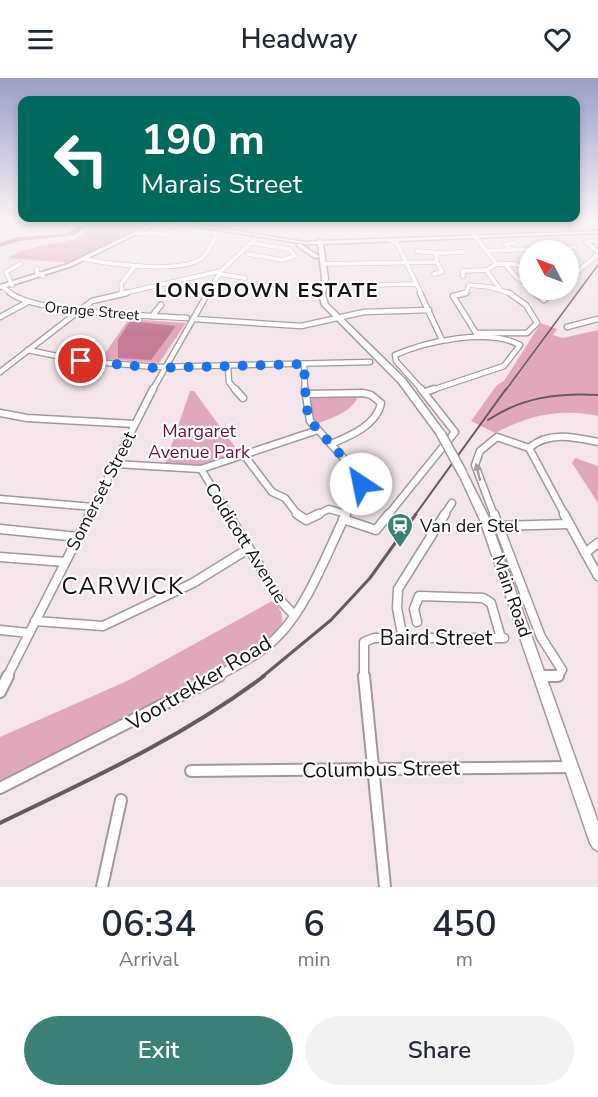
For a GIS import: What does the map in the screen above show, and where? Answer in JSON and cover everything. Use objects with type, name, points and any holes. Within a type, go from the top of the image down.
[{"type":"main road","name":"Main Road","points":[[316,258],[318,278],[323,286]]},
{"type":"main road","name":"Main Road","points":[[321,258],[323,300],[338,318],[402,381],[441,434],[464,474],[485,520],[598,843]]},
{"type":"main road","points":[[1,287],[43,276],[85,259]]},
{"type":"street","points":[[85,259],[169,263],[202,260],[203,258]]},
{"type":"street","name":"Somerset Street","points":[[0,692],[134,424],[190,319],[220,273],[236,258]]},
{"type":"street","name":"Somerset Street","points":[[269,258],[282,260],[289,258]]},
{"type":"street","points":[[405,258],[442,340]]},
{"type":"street","points":[[434,274],[442,272],[437,258]]},
{"type":"street","points":[[492,258],[497,264]]},
{"type":"street","points":[[579,270],[586,267],[594,258]]},
{"type":"street","points":[[323,264],[437,262]]},
{"type":"street","points":[[12,285],[6,273],[20,264]]},
{"type":"street","points":[[463,276],[463,271],[486,270],[497,264],[519,267]]},
{"type":"street","points":[[505,264],[519,279]]},
{"type":"street","points":[[122,294],[121,284],[135,266]]},
{"type":"street","points":[[37,269],[38,273],[43,276]]},
{"type":"street","points":[[486,270],[500,289],[519,296],[538,321],[530,332],[476,333],[453,297],[466,293],[469,285],[500,289]]},
{"type":"street","points":[[0,372],[96,299],[220,273],[245,278]]},
{"type":"street","points":[[323,286],[417,284]]},
{"type":"street","name":"Orange Street","points":[[1,287],[26,303],[78,311],[301,326],[370,312],[429,310]]},
{"type":"street","points":[[0,317],[26,303]]},
{"type":"street","points":[[152,316],[161,304]]},
{"type":"street","points":[[567,327],[598,319]]},
{"type":"street","points":[[244,455],[272,492],[285,498],[301,519],[306,520],[329,509],[376,530],[455,432],[452,424],[424,392],[394,356],[400,352],[442,340],[507,339],[520,345],[504,366],[424,392]]},
{"type":"street","points":[[28,350],[81,361],[164,367],[370,362]]},
{"type":"street","name":"Voortrekker Road","points":[[0,788],[195,690],[265,648],[280,635],[294,615],[361,484],[361,478],[318,430],[307,414],[304,364]]},
{"type":"street","points":[[228,366],[229,382],[243,398]]},
{"type":"street","points":[[306,394],[363,393],[371,395],[381,403],[380,411],[357,433],[331,444]]},
{"type":"street","points":[[0,412],[27,418],[134,424]]},
{"type":"street","points":[[115,464],[201,469],[318,430]]},
{"type":"street","points":[[540,676],[558,676],[562,670],[541,637],[475,465],[477,455],[497,436],[529,448],[585,553],[595,565],[598,576]]},
{"type":"street","points":[[529,448],[552,438],[567,436],[598,442]]},
{"type":"street","name":"Coldicott Avenue","points":[[201,469],[281,601],[294,615]]},
{"type":"street","points":[[0,499],[93,507]]},
{"type":"street","points":[[403,639],[397,608],[398,589],[452,503]]},
{"type":"street","points":[[500,526],[569,524]]},
{"type":"street","points":[[0,529],[78,537]]},
{"type":"street","points":[[585,553],[598,543]]},
{"type":"street","points":[[35,621],[103,626],[193,583],[248,549]]},
{"type":"street","points":[[0,557],[65,562]]},
{"type":"street","name":"Baird Street","points":[[373,768],[362,657],[362,647],[367,639],[502,638],[493,607],[483,598],[419,596],[414,609],[417,622]]},
{"type":"street","points":[[0,630],[29,633]]},
{"type":"street","name":"Columbus Street","points":[[190,771],[571,767]]},
{"type":"street","points":[[373,768],[385,887]]},
{"type":"street","points":[[102,887],[122,800]]},
{"type":"green space","points":[[8,258],[81,258],[71,263]]},
{"type":"green space","points":[[129,319],[186,323],[159,363],[101,359]]},
{"type":"green space","points":[[541,323],[557,329],[553,335],[563,338],[598,330],[598,416],[571,413],[545,415],[495,433],[471,421],[497,385],[504,381]]},
{"type":"green space","name":"Margaret Avenue Park","points":[[190,391],[194,391],[240,454],[201,466],[165,464]]},
{"type":"green space","points":[[358,395],[356,401],[347,410],[316,424],[311,412],[311,398]]},
{"type":"green space","points":[[575,458],[598,466],[598,503],[572,463]]},
{"type":"green space","points":[[274,600],[282,615],[281,625],[266,641],[237,661],[152,708],[0,781],[0,737],[127,681]]},
{"type":"shaded area","points":[[130,321],[176,326],[151,360],[118,358],[118,340]]},
{"type":"railway","points":[[505,391],[598,265]]},
{"type":"railway","points":[[415,515],[506,389]]},
{"type":"railway","points":[[488,420],[527,401],[555,396],[598,395]]},
{"type":"railway","points":[[262,677],[331,620],[370,578],[416,514]]},
{"type":"railway","points":[[0,823],[169,738],[264,676]]},
{"type":"place","name":"Van der Stel","points":[[400,549]]},
{"type":"district","name":"LONGDOWN ESTATE","points":[[267,290]]},
{"type":"district","name":"CARWICK","points":[[123,586]]},
{"type":"route","points":[[81,361],[156,368],[304,364],[306,405],[310,421],[357,473],[361,478],[361,484]]}]
